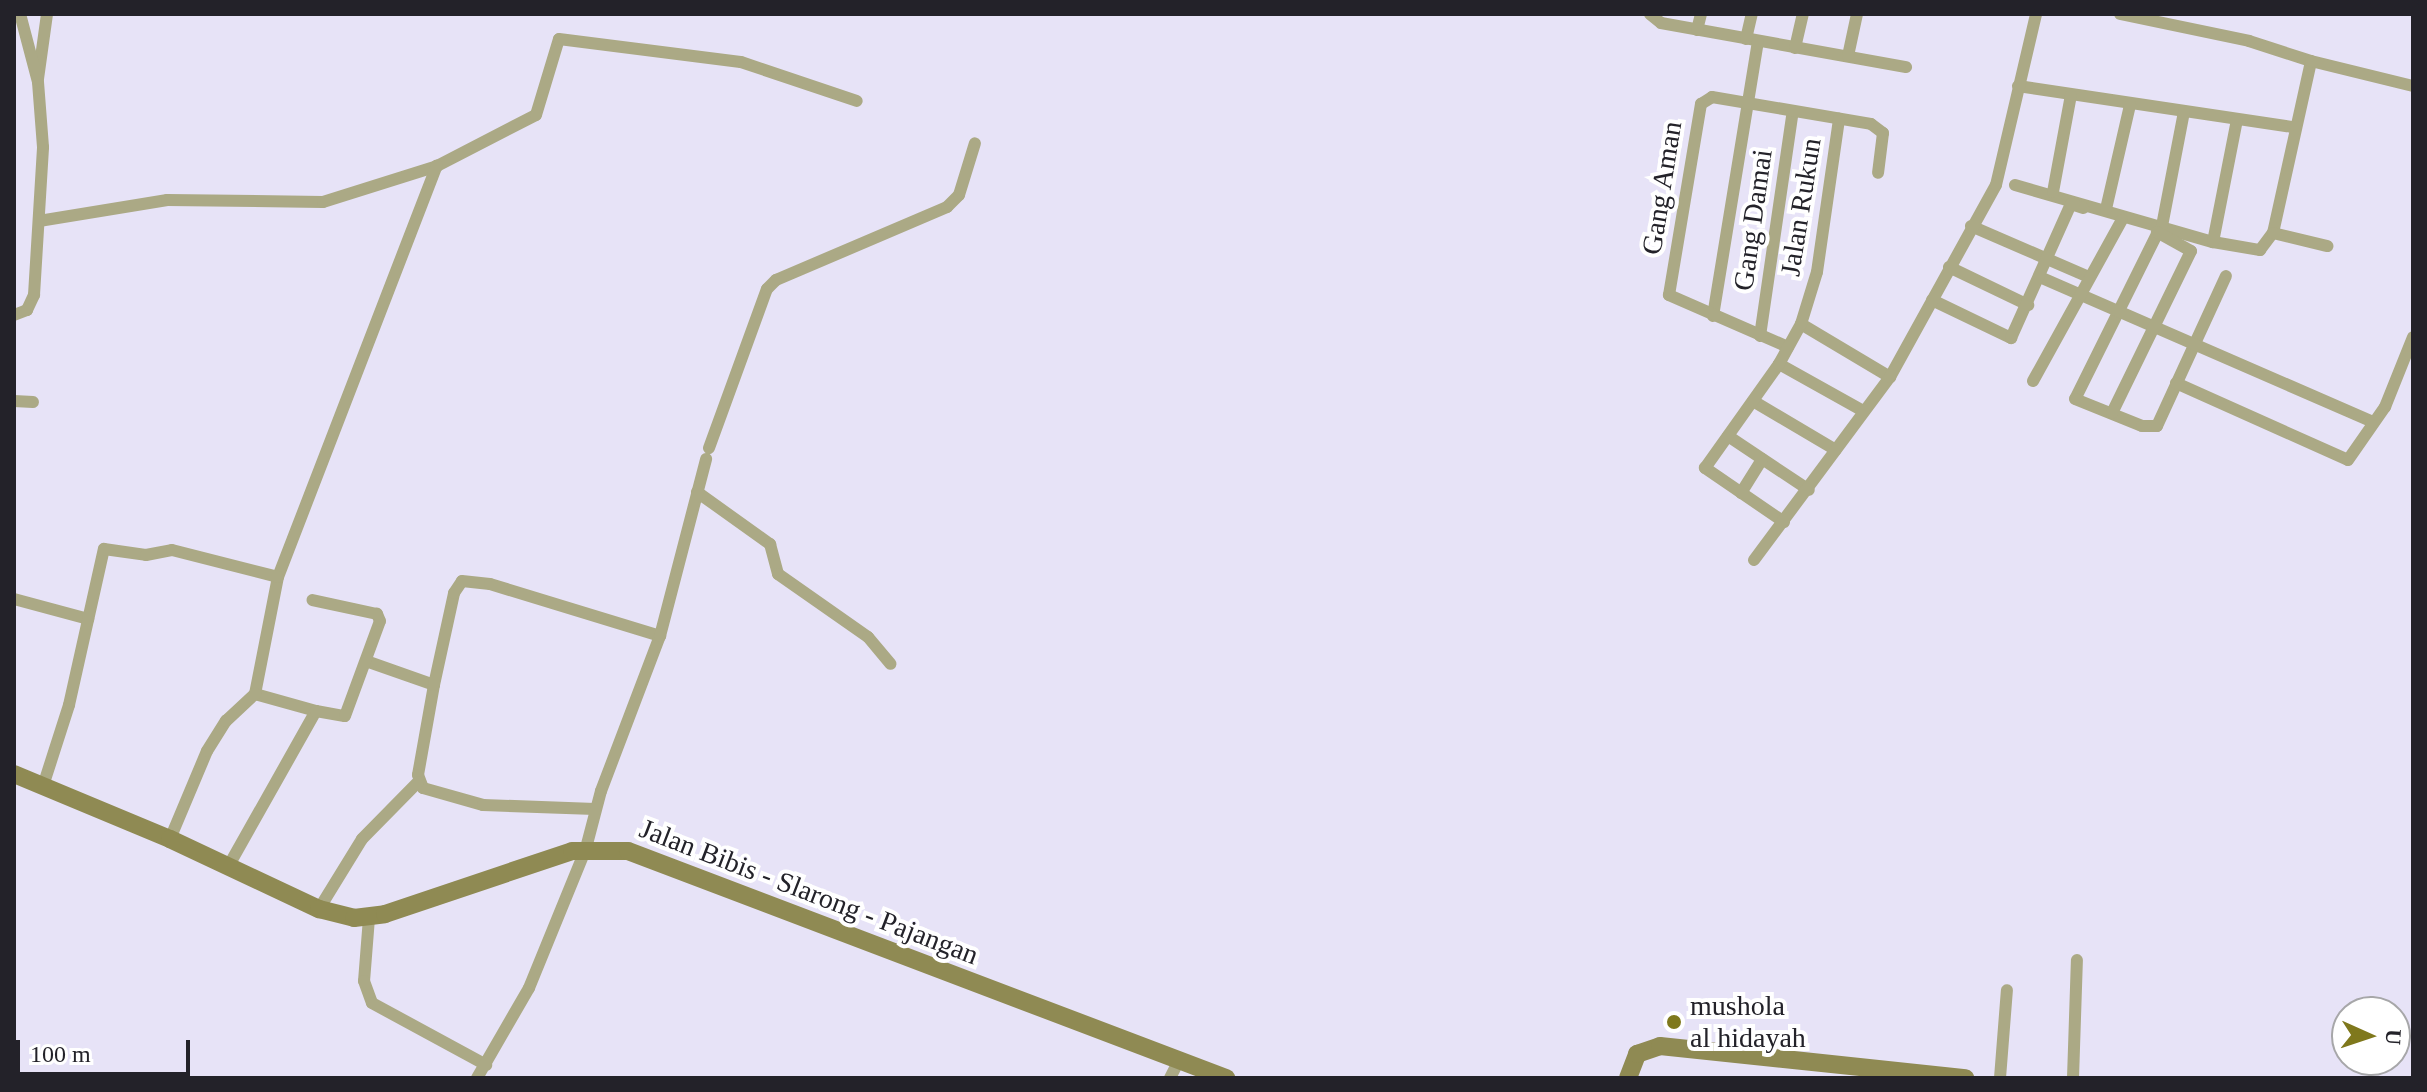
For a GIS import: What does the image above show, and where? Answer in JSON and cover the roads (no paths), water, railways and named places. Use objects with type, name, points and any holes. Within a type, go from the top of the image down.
[{"type":"main road","name":"Jalan Bibis - Slarong - Pajangan","points":[[14,774],[44,783],[319,909],[369,918],[586,848],[643,856],[1226,1078]]},
{"type":"main road","points":[[1628,1078],[1637,1054],[1660,1046],[1965,1078]]},
{"type":"street","points":[[20,14],[19,29],[38,82]]},
{"type":"street","points":[[14,315],[27,310],[34,295],[43,147],[38,82],[47,14]]},
{"type":"street","points":[[1650,14],[1661,23],[1906,67]]},
{"type":"street","points":[[1697,30],[1701,14]]},
{"type":"street","points":[[1752,14],[1747,103],[1713,316],[1788,347]]},
{"type":"street","points":[[1795,48],[1803,14]]},
{"type":"street","points":[[1848,56],[1857,14]]},
{"type":"street","points":[[1754,560],[1890,377],[2000,178],[2036,14]]},
{"type":"street","points":[[2120,14],[2220,34],[2413,86]]},
{"type":"street","points":[[39,221],[167,200],[323,202],[437,166],[536,115],[559,39],[741,62],[857,101]]},
{"type":"street","points":[[1932,300],[2008,338],[2042,278],[2071,204],[2122,220],[2260,250],[2273,233],[2293,127],[2311,61]]},
{"type":"street","points":[[2018,86],[2293,127]]},
{"type":"street","points":[[2053,192],[2071,95]]},
{"type":"street","name":"Gang Aman","points":[[1713,316],[1669,295],[1701,104],[1712,97],[1747,103]]},
{"type":"street","points":[[1747,103],[1879,127],[1878,173]]},
{"type":"street","points":[[2106,209],[2130,105]]},
{"type":"street","name":"Gang Damai","points":[[1760,336],[1793,111]]},
{"type":"street","points":[[2184,112],[2160,229],[2122,312],[2074,396],[2150,428],[2159,421],[2226,276]]},
{"type":"street","name":"Jalan Rukun","points":[[1741,493],[1705,468],[1779,364],[1801,324],[1817,272],[1839,119]]},
{"type":"street","points":[[2213,242],[2237,120]]},
{"type":"street","points":[[477,1078],[529,988],[586,848],[595,809],[660,636],[708,453],[767,289],[776,280],[947,207],[959,195],[975,143]]},
{"type":"street","points":[[170,839],[207,751],[226,721],[255,694],[278,577],[437,166]]},
{"type":"street","points":[[2015,185],[2053,192],[2160,229],[2191,251],[2112,413]]},
{"type":"street","points":[[2033,381],[2122,220]]},
{"type":"street","points":[[1971,226],[2089,277]]},
{"type":"street","points":[[2273,233],[2327,246]]},
{"type":"street","points":[[1949,267],[2028,305]]},
{"type":"street","points":[[2042,278],[2373,422]]},
{"type":"street","points":[[1801,324],[1890,377]]},
{"type":"street","points":[[2176,383],[2338,459],[2354,457],[2398,379],[2413,337]]},
{"type":"street","points":[[1779,364],[1863,411]]},
{"type":"street","points":[[14,401],[33,402]]},
{"type":"street","points":[[1753,401],[1836,450]]},
{"type":"street","points":[[1728,436],[1809,490]]},
{"type":"street","points":[[1762,459],[1741,493],[1784,522]]},
{"type":"street","points":[[697,492],[770,544],[778,574],[868,637],[891,664]]},
{"type":"street","points":[[44,783],[69,705],[98,563],[110,547],[146,555],[172,550],[278,577]]},
{"type":"street","points":[[319,909],[362,839],[418,782],[434,685],[454,593],[462,581],[490,584],[660,636]]},
{"type":"street","points":[[14,599],[88,619]]},
{"type":"street","points":[[255,694],[334,718],[345,716],[380,617],[312,600]]},
{"type":"street","points":[[366,661],[434,685]]},
{"type":"street","points":[[228,867],[316,711]]},
{"type":"street","points":[[418,782],[483,805],[595,809]]},
{"type":"street","points":[[369,918],[364,981],[372,1003],[486,1065]]},
{"type":"street","points":[[2073,1078],[2077,960]]},
{"type":"street","points":[[2000,1078],[2007,990]]},
{"type":"street","points":[[1170,1078],[1179,1060]]},
{"type":"place","name":"mushola al hidayah","points":[[1674,1022]]}]
